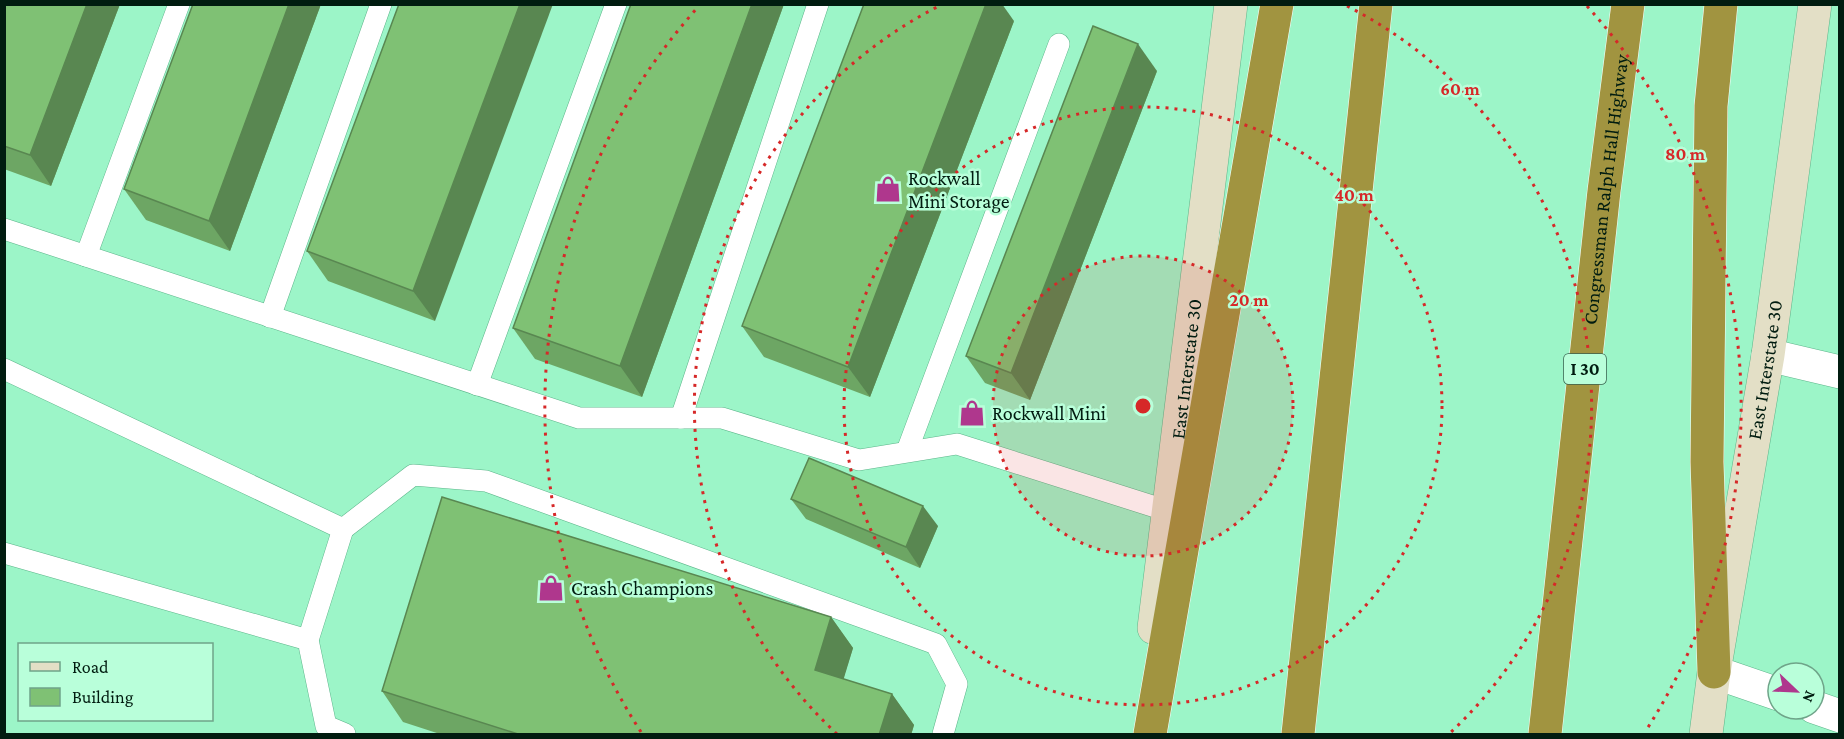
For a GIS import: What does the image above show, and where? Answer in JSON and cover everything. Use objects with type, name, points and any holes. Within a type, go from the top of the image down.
[{"type":"highway","points":[[1150,735],[1277,4]]},
{"type":"highway","points":[[1298,735],[1376,4]]},
{"type":"highway","name":"Congressman Ralph Hall Highway","points":[[1545,735],[1604,191],[1628,4]]},
{"type":"highway","points":[[1714,672],[1707,462],[1711,106],[1721,4]]},
{"type":"main road","name":"East Interstate 30","points":[[1141,735],[1231,4]]},
{"type":"main road","name":"East Interstate 30","points":[[1706,735],[1714,672],[1768,355],[1815,4]]},
{"type":"street","points":[[1768,355],[1839,372]]},
{"type":"street","points":[[1714,672],[1766,690]]},
{"type":"lane","points":[[86,256],[179,4]]},
{"type":"lane","points":[[270,317],[381,4]]},
{"type":"lane","points":[[477,385],[616,4]]},
{"type":"lane","points":[[681,418],[818,4]]},
{"type":"lane","points":[[907,451],[1059,44]]},
{"type":"lane","points":[[4,230],[579,418],[723,418],[859,460],[957,444],[1168,511]]},
{"type":"lane","points":[[4,369],[343,529]]},
{"type":"lane","points":[[345,735],[326,726],[308,640],[343,529],[414,475],[486,481],[936,644],[957,684],[943,735]]},
{"type":"lane","points":[[4,553],[308,640]]},
{"type":"building","points":[[4,4],[87,4],[30,155],[4,146]]},
{"type":"building","points":[[193,4],[289,4],[209,221],[124,189]]},
{"type":"building","points":[[399,4],[520,4],[413,291],[307,251]]},
{"type":"building","points":[[631,4],[752,4],[620,366],[513,328]]},
{"type":"building","name":"Rockwall Mini Storage","points":[[864,4],[986,4],[848,367],[742,326]]},
{"type":"building","points":[[1093,26],[1138,44],[1011,373],[966,356]]},
{"type":"building","points":[[809,458],[923,506],[906,547],[791,499]]},
{"type":"building","name":"Crash Champions","points":[[442,497],[831,617],[815,670],[892,694],[879,735],[521,735],[382,691]]},
{"type":"place","name":"Rockwall Mini Storage","points":[[888,189]]},
{"type":"place","name":"Rockwall Mini","points":[[972,413]]},
{"type":"place","name":"Crash Champions","points":[[551,588]]}]
